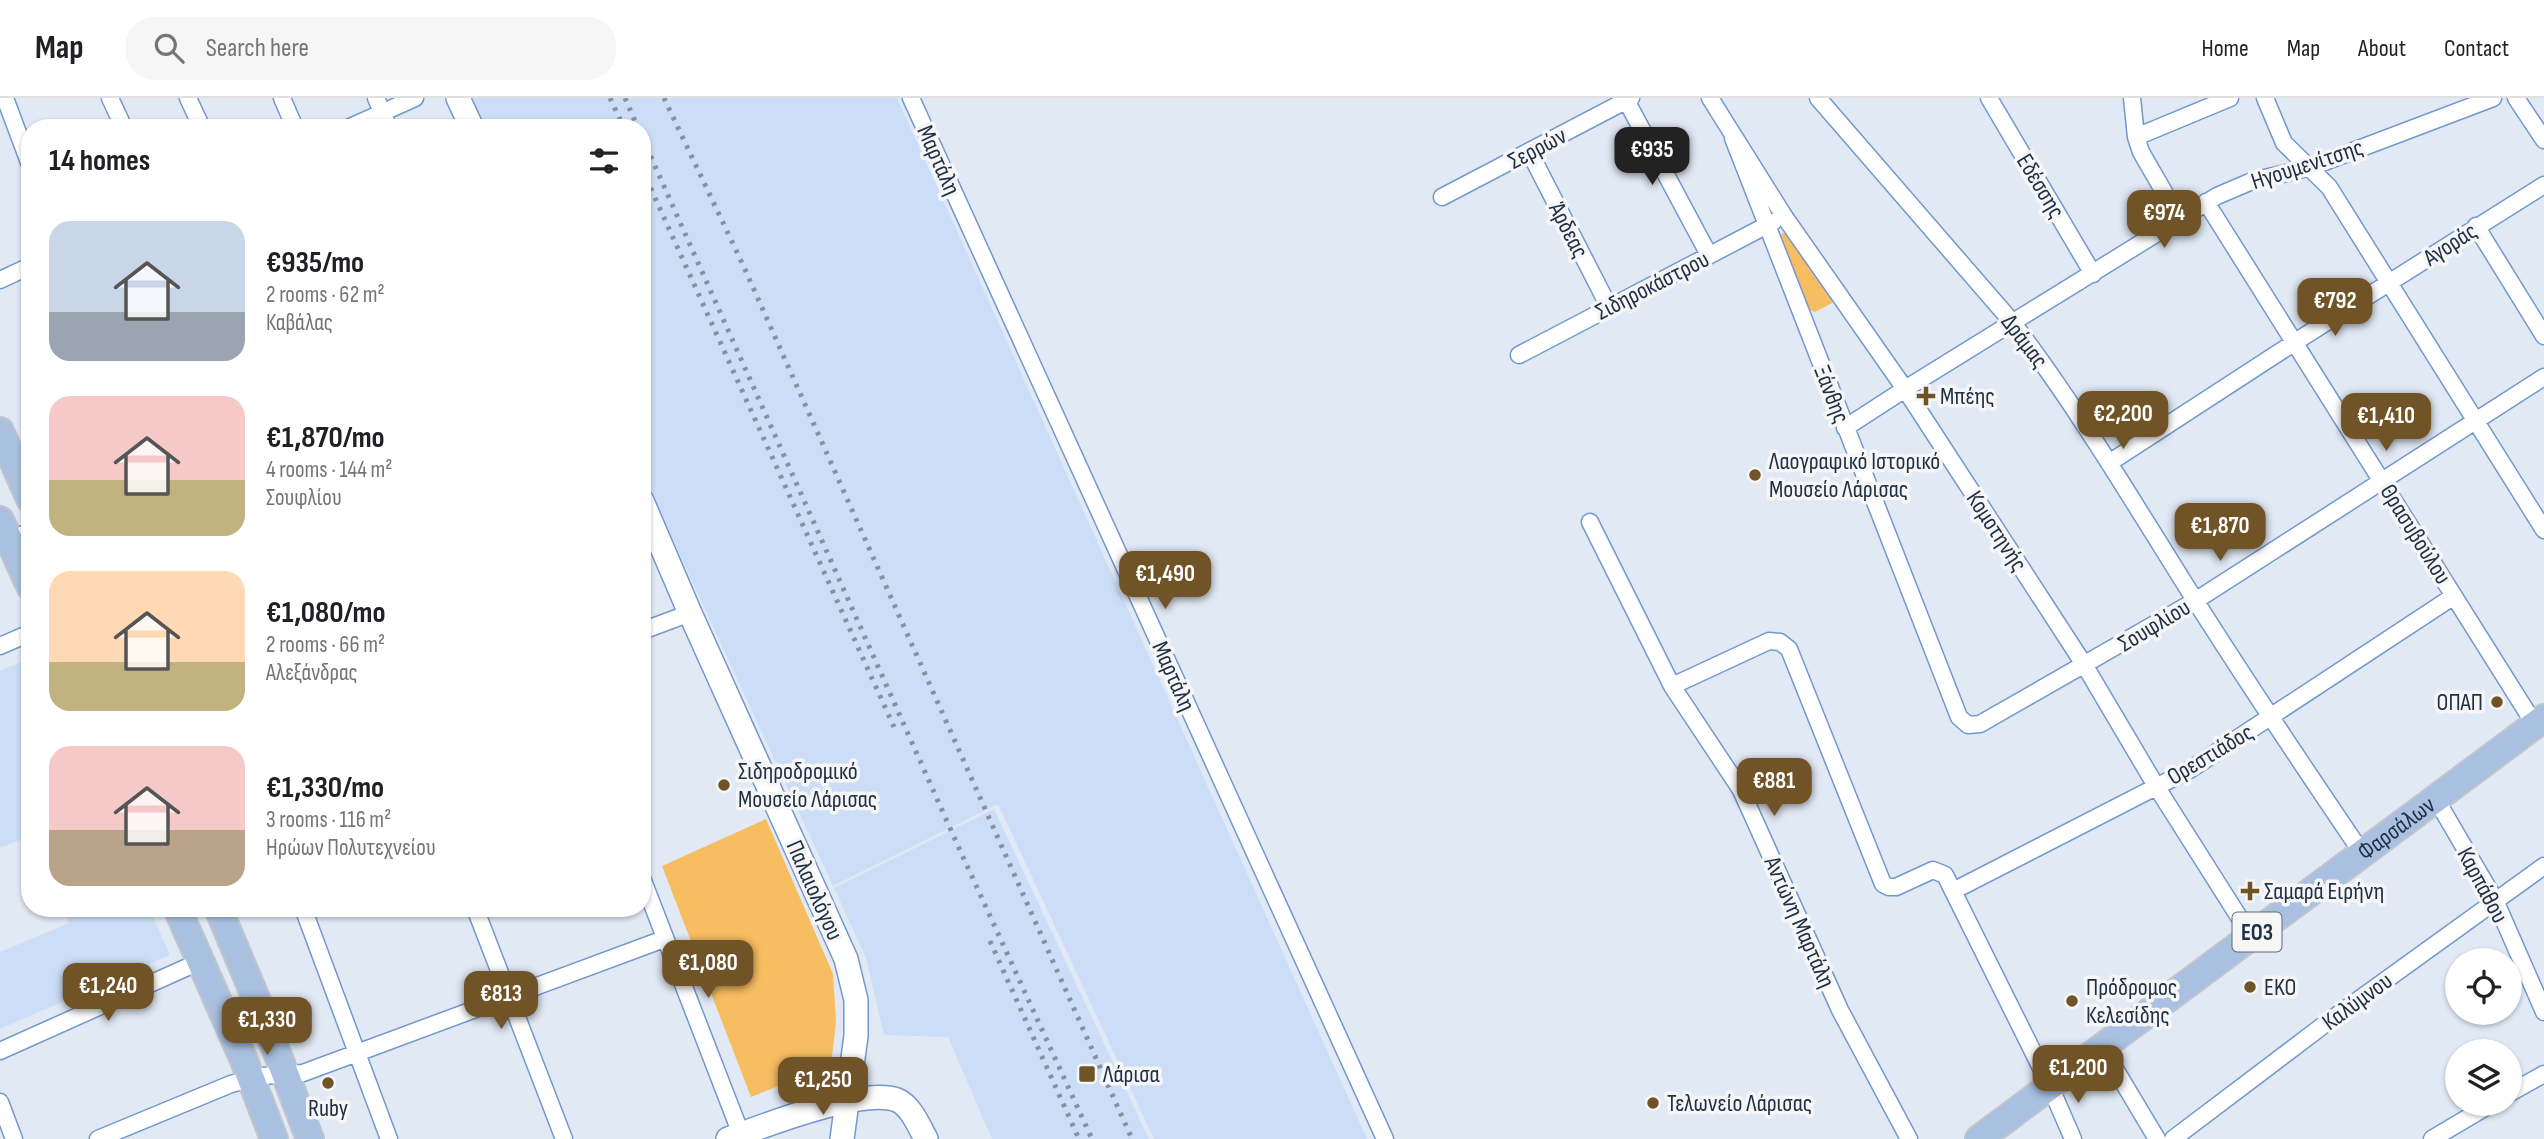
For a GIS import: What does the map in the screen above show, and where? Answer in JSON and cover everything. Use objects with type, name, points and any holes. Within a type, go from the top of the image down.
[{"type":"main road","points":[[0,430],[21,478]]},
{"type":"main road","points":[[9,533],[21,563]]},
{"type":"main road","name":"Φαρσάλων","points":[[1979,1139],[2540,721]]},
{"type":"main road","points":[[181,917],[251,1078],[274,1139]]},
{"type":"main road","points":[[222,917],[310,1139]]},
{"type":"street","points":[[5,98],[21,141]]},
{"type":"street","points":[[110,98],[120,119]]},
{"type":"street","points":[[188,98],[198,119]]},
{"type":"street","points":[[282,98],[291,119]]},
{"type":"street","points":[[382,113],[415,98]]},
{"type":"street","points":[[458,98],[468,119]]},
{"type":"street","name":"Μαρτάλη","points":[[911,98],[1385,1139]]},
{"type":"street","name":"Κομοτηνής","points":[[1710,98],[1784,216],[1905,389],[2085,666],[2156,786],[2251,936]]},
{"type":"street","name":"Δράμας","points":[[1818,98],[2013,323],[2040,360],[2109,463],[2270,718],[2362,853]]},
{"type":"street","name":"Εδέσσης","points":[[1989,98],[2093,274]]},
{"type":"street","points":[[2132,98],[2136,137],[2141,152],[2179,218]]},
{"type":"street","points":[[2136,137],[2230,98]]},
{"type":"street","points":[[2265,98],[2284,143],[2329,187],[2543,525]]},
{"type":"street","name":"Ηγουμενίτσης","points":[[1845,428],[2206,202],[2252,181],[2311,167],[2493,98]]},
{"type":"street","points":[[2516,98],[2544,140]]},
{"type":"street","points":[[1629,99],[1709,255]]},
{"type":"street","name":"Σερρών","points":[[1442,197],[1629,99]]},
{"type":"street","name":"Ξάνθης","points":[[1733,138],[1959,717],[1968,724]]},
{"type":"street","name":"Άρδεας","points":[[1530,153],[1609,307]]},
{"type":"street","name":"Αγοράς","points":[[2109,463],[2544,184]]},
{"type":"street","name":"Θρασυβούλου","points":[[2206,202],[2454,596],[2540,721]]},
{"type":"street","name":"Σιδηροκάστρου","points":[[1518,355],[1784,216]]},
{"type":"street","points":[[2476,226],[2544,336]]},
{"type":"street","points":[[0,280],[21,270]]},
{"type":"street","name":"Σουφλίου","points":[[1968,724],[1980,724],[2195,601],[2544,377]]},
{"type":"street","name":"Παλαιολόγου","points":[[651,522],[846,958],[856,1000],[856,1024],[853,1070],[842,1139]]},
{"type":"street","name":"Αντώνη Μαρτάλη","points":[[1590,522],[1672,686],[1741,790],[1840,1010],[1909,1139]]},
{"type":"street","name":"Ορεστιάδος","points":[[1953,891],[2191,769],[2454,596]]},
{"type":"street","points":[[651,628],[690,613]]},
{"type":"street","points":[[0,646],[21,637]]},
{"type":"street","points":[[1672,686],[1769,641],[1780,642],[1788,649],[1883,884],[1896,887],[1933,870],[1945,875],[2050,1086],[2073,1139]]},
{"type":"street","name":"Καρπάθου","points":[[2435,799],[2495,900],[2544,1012]]},
{"type":"street","name":"Καλύμνου","points":[[2173,1139],[2544,866]]},
{"type":"street","points":[[651,903],[734,1137],[800,1114],[847,1102],[880,1099],[898,1101],[910,1111],[926,1139]]},
{"type":"street","points":[[306,917],[389,1139]]},
{"type":"street","points":[[478,917],[564,1139]]},
{"type":"street","points":[[98,1139],[231,1084],[251,1078],[303,1073],[664,939]]},
{"type":"street","points":[[0,1051],[201,961]]},
{"type":"street","points":[[2102,1047],[2157,1139]]},
{"type":"street","points":[[2522,1086],[2544,1074]]},
{"type":"street","points":[[0,1102],[14,1139]]},
{"type":"street","points":[[2432,1139],[2471,1116]]},
{"type":"shaded area","points":[[470,98],[897,98],[1367,1139],[1154,1139],[998,804],[833,886],[651,492],[651,119],[479,119]]},
{"type":"shaded area","points":[[1786,231],[1832,301],[1815,312],[1807,309],[1780,242],[1780,235]]},
{"type":"shaded area","points":[[21,662],[21,840],[0,848],[0,671]]},
{"type":"shaded area","points":[[994,809],[1149,1139],[992,1139],[948,1037],[884,1035],[866,958],[834,888]]},
{"type":"shaded area","points":[[766,819],[833,974],[836,1022],[831,1065],[751,1097],[662,866]]},
{"type":"shaded area","points":[[67,917],[153,917],[170,955],[0,1029],[0,952],[69,923]]},
{"type":"railway","points":[[610,98],[620,119]]},
{"type":"railway","points":[[625,98],[634,119]]},
{"type":"railway","points":[[664,98],[743,265],[1132,1139]]},
{"type":"railway","points":[[651,157],[958,846],[1092,1139]]},
{"type":"railway","points":[[651,189],[894,727]]},
{"type":"railway","points":[[990,941],[1079,1139]]},
{"type":"place","name":"Μπέης","points":[[1926,396]]},
{"type":"place","name":"Λαογραφικό Ιστορικό Μουσείο Λάρισας","points":[[1755,475]]},
{"type":"place","name":"ΟΠΑΠ","points":[[2497,702]]},
{"type":"place","name":"Σιδηροδρομικό Μουσείο Λάρισας","points":[[724,785]]},
{"type":"place","name":"Σαμαρά Ειρήνη","points":[[2250,891]]},
{"type":"place","name":"EKO","points":[[2250,987]]},
{"type":"place","name":"Πρόδρομος Κελεσίδης","points":[[2072,1001]]},
{"type":"place","name":"Λάρισα","points":[[1087,1074]]},
{"type":"place","name":"Ruby","points":[[328,1083]]},
{"type":"place","name":"Τελωνείο Λάρισας","points":[[1653,1103]]}]
